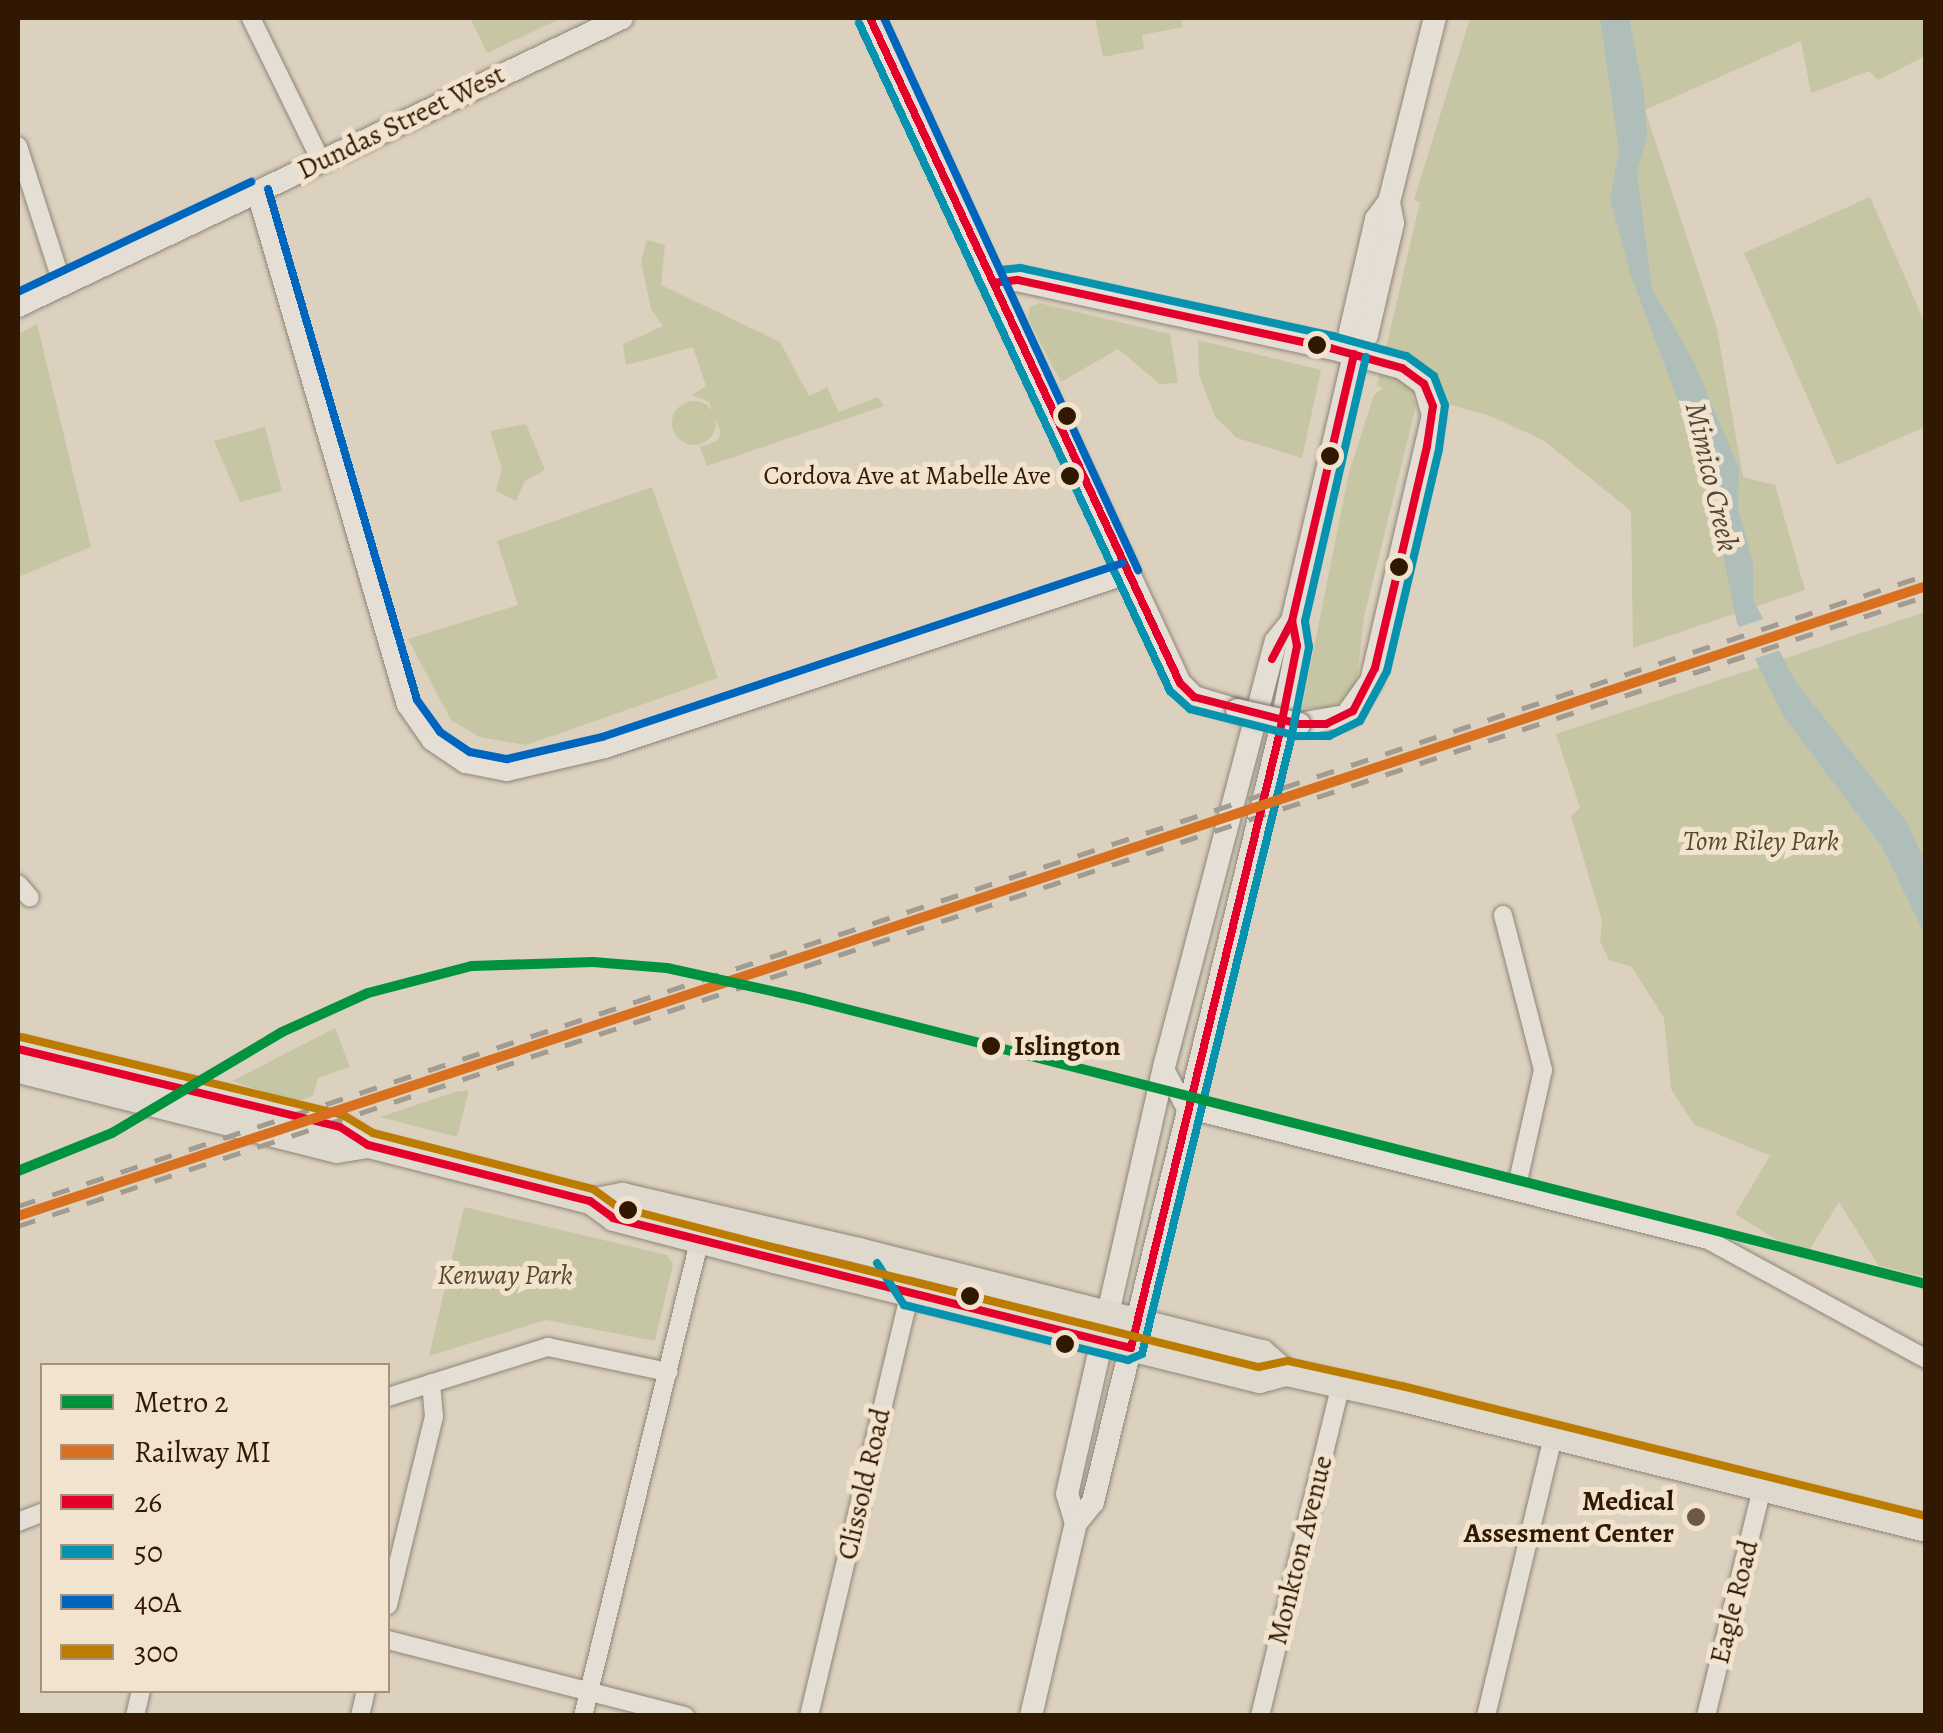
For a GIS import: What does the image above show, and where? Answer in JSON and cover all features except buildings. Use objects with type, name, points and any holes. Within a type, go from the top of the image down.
[{"type":"main road","name":"Dundas Street West","points":[[18,306],[622,18]]},
{"type":"main road","points":[[870,18],[1180,684],[1194,697],[1299,724],[1346,716],[1367,691],[1433,415],[1431,396],[1416,376],[1354,354],[1017,280],[994,283]]},
{"type":"main road","points":[[1030,1716],[1076,1523],[1093,1502],[1279,736],[1297,646],[1292,621],[1354,354],[1350,332],[1376,219],[1389,202],[1434,18]]},
{"type":"main road","points":[[1076,1523],[1067,1494],[1164,1067],[1276,641],[1292,621]]},
{"type":"main road","points":[[18,1049],[340,1126],[368,1146]]},
{"type":"main road","points":[[18,1070],[336,1150],[368,1146],[590,1201],[613,1218],[888,1258],[1262,1352],[1286,1372],[1926,1529]]},
{"type":"main road","points":[[1138,1192],[1168,1201]]},
{"type":"main road","points":[[702,1228],[908,1293],[1104,1342],[1259,1380],[1286,1372]]},
{"type":"street","points":[[251,18],[320,159]]},
{"type":"street","points":[[18,146],[64,286]]},
{"type":"street","points":[[256,193],[406,705],[431,741],[465,764],[507,772],[606,749],[1128,575]]},
{"type":"street","points":[[1502,915],[1544,1070],[1516,1190]]},
{"type":"street","points":[[1164,1067],[1186,1109],[1708,1240],[1926,1359]]},
{"type":"street","points":[[583,1716],[702,1228]]},
{"type":"street","points":[[888,1258],[908,1293]]},
{"type":"street","name":"Clissold Road","points":[[809,1716],[908,1293]]},
{"type":"street","points":[[390,1396],[548,1347],[668,1372]]},
{"type":"street","points":[[390,1597],[434,1417],[431,1383]]},
{"type":"street","name":"Monkton Avenue","points":[[1260,1716],[1340,1384]]},
{"type":"street","points":[[1486,1716],[1553,1436]]},
{"type":"street","name":"Eagle Road","points":[[1706,1716],[1762,1488]]},
{"type":"street","points":[[390,1641],[684,1716]]},
{"type":"green space","points":[[470,18],[562,18],[487,53]]},
{"type":"green space","points":[[1095,18],[1181,18],[1183,27],[1142,35],[1144,49],[1103,57]]},
{"type":"green space","points":[[1470,18],[1925,18],[1925,56],[1878,80],[1869,71],[1811,93],[1801,41],[1645,110],[1717,329],[1743,477],[1775,485],[1805,590],[1633,648],[1631,511],[1543,440],[1488,415],[1411,394],[1416,406],[1364,617],[1357,678],[1350,695],[1331,708],[1302,708],[1349,472],[1374,395],[1383,388],[1377,386],[1420,202],[1414,200]]},
{"type":"green space","points":[[1870,197],[1925,323],[1925,427],[1837,465],[1744,253]]},
{"type":"green space","points":[[647,240],[665,245],[661,285],[780,342],[809,396],[827,387],[839,412],[878,397],[884,406],[707,466],[700,447],[717,441],[721,432],[709,402],[692,395],[706,386],[693,347],[626,365],[623,344],[663,326],[651,309],[641,261]]},
{"type":"green space","points":[[1039,303],[1170,334],[1178,383],[1160,384],[1118,349],[1061,382],[1028,319],[1030,307]]},
{"type":"green space","points":[[37,324],[91,547],[18,577],[18,334]]},
{"type":"green space","points":[[1198,340],[1321,370],[1302,458],[1237,438],[1215,417],[1199,375]]},
{"type":"green space","points":[[694,401],[710,407],[716,423],[710,439],[694,445],[678,439],[672,423],[678,407]]},
{"type":"green space","points":[[526,424],[545,470],[525,481],[516,501],[496,491],[502,469],[490,431]]},
{"type":"green space","points":[[265,427],[282,491],[240,502],[214,441]]},
{"type":"green space","points":[[652,487],[718,678],[526,745],[479,737],[451,720],[408,639],[518,605],[497,541]]},
{"type":"green space","name":"Tom Riley Park","points":[[1925,612],[1925,1277],[1879,1266],[1839,1202],[1805,1257],[1735,1214],[1770,1156],[1694,1124],[1671,1089],[1664,1018],[1632,967],[1609,960],[1600,941],[1602,921],[1571,816],[1580,808],[1556,734]]},
{"type":"green space","points":[[335,1028],[350,1067],[318,1078],[313,1096],[295,1102],[232,1081]]},
{"type":"green space","points":[[469,1090],[457,1137],[380,1117],[455,1092]]},
{"type":"green space","name":"Kenway Park","points":[[464,1207],[667,1255],[673,1264],[655,1341],[546,1320],[429,1356]]},
{"type":"water","name":"Mimico Creek","points":[[1600,18],[1629,18],[1644,94],[1647,137],[1637,172],[1652,289],[1692,358],[1739,468],[1738,508],[1753,563],[1753,599],[1795,681],[1906,821],[1925,862],[1925,935],[1882,847],[1784,717],[1737,623],[1707,477],[1631,276],[1610,199],[1619,150]]},
{"type":"pier","points":[[1769,617],[1783,649],[1751,660],[1734,629]]},
{"type":"railway","points":[[18,1206],[1926,575]]},
{"type":"railway","points":[[18,1226],[1926,596]]},
{"type":"metro line","name":"2","points":[[18,1171],[112,1133],[282,1032],[368,993],[472,966],[593,962],[667,968],[803,998],[1926,1284]]},
{"type":"rail line","name":"MI","points":[[18,1216],[1926,586]]},
{"type":"transit line","name":"26","points":[[870,18],[1180,683],[1194,697],[1299,724],[1326,724],[1353,711],[1375,668],[1427,446],[1433,406],[1424,384],[1402,368],[1330,348],[1017,280],[994,283]]},
{"type":"transit line","name":"40A","points":[[884,18],[1138,570]]},
{"type":"transit line","name":"50","points":[[859,23],[1170,691],[1190,709],[1297,736],[1329,736],[1360,721],[1387,671],[1439,449],[1445,405],[1434,376],[1406,356],[1333,336],[1020,268],[1000,270]]},
{"type":"transit line","name":"40A","points":[[18,292],[251,182]]},
{"type":"transit line","name":"40A","points":[[268,189],[417,700],[440,732],[470,752],[507,759],[602,737],[1123,563]]},
{"type":"transit line","name":"26","points":[[1272,659],[1292,621],[1354,354]]},
{"type":"transit line","name":"50","points":[[877,1263],[904,1305],[1128,1360],[1142,1354],[1291,739],[1309,647],[1305,621],[1366,357]]},
{"type":"transit line","name":"26","points":[[18,1049],[340,1127],[368,1145],[590,1201],[613,1218],[1131,1348],[1279,736],[1297,646],[1292,621]]},
{"type":"transit line","name":"300","points":[[21,1037],[343,1115],[373,1133],[593,1189],[618,1207],[777,1248],[1259,1367],[1288,1361],[1402,1386],[1926,1516]]},
{"type":"place","name":"Cordova Ave at Mabelle Ave","points":[[1070,476]]},
{"type":"place","name":"Islington","points":[[991,1046]]},
{"type":"place","name":"Medical Assesment Center","points":[[1696,1517]]}]
